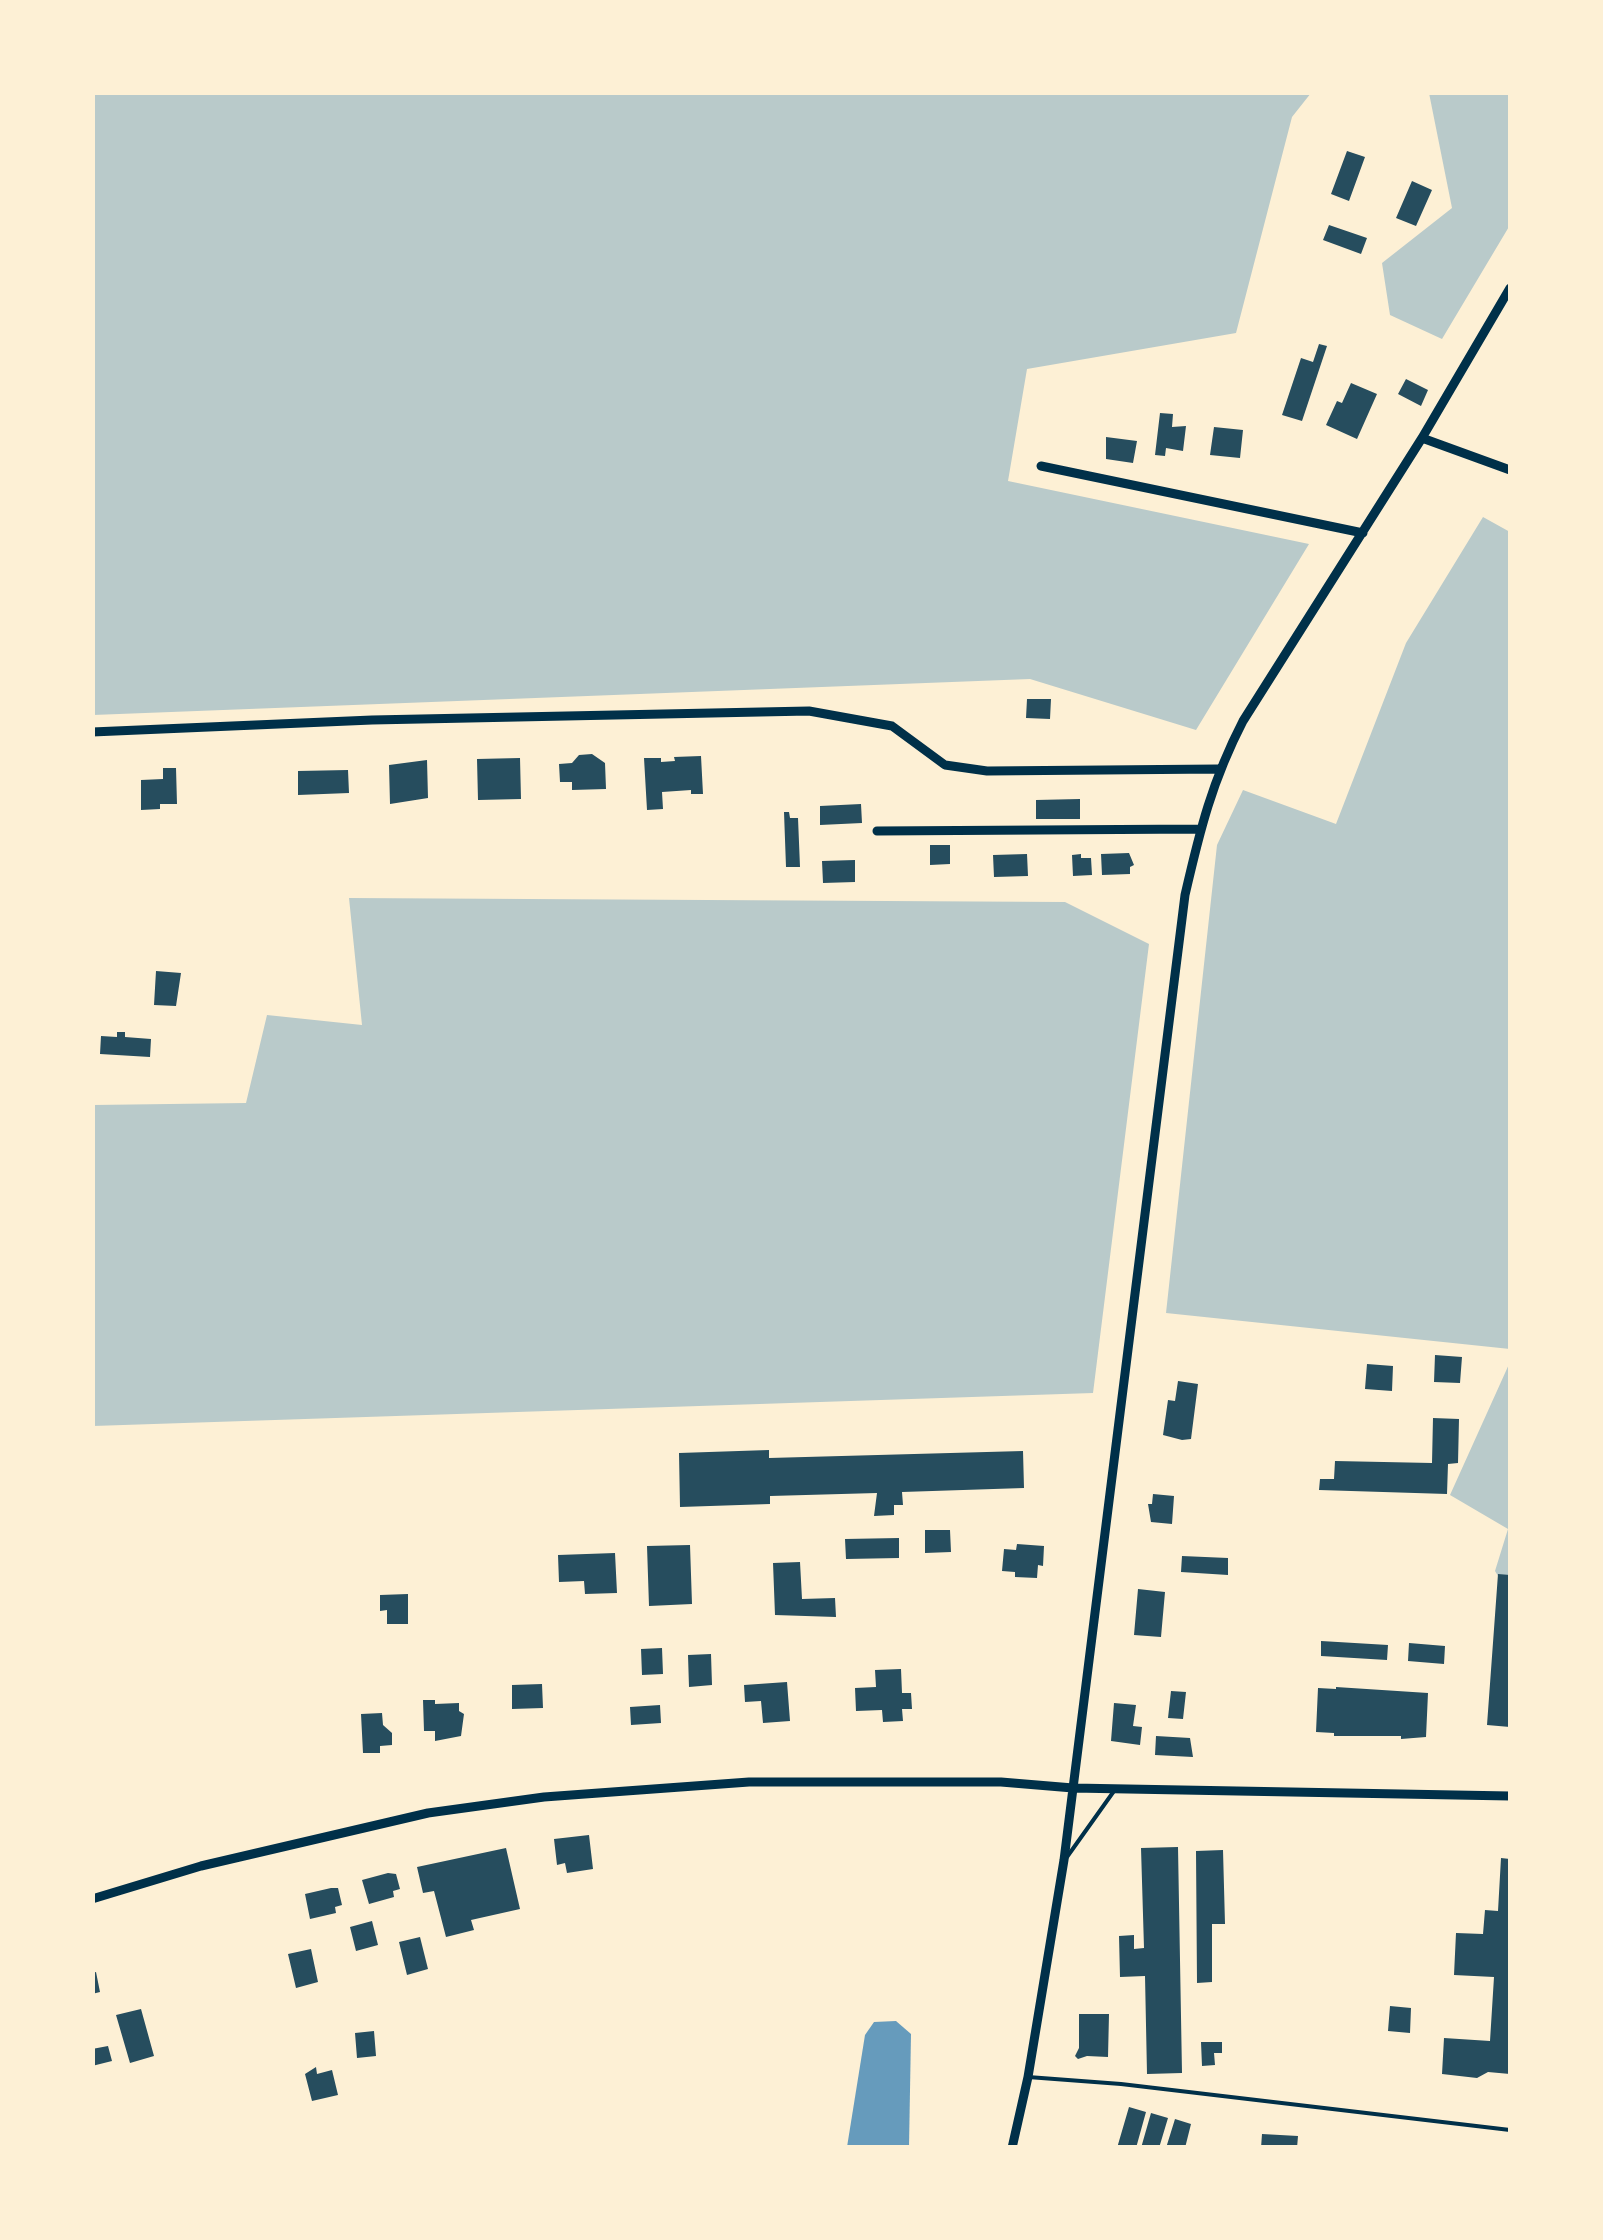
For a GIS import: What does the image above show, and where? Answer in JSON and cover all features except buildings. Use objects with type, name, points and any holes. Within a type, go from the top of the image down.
[{"type":"street","points":[[1012,2148],[1028,2077],[1064,1860],[1186,896],[1200,829],[1218,769],[1250,708],[1422,438],[1510,288]]},
{"type":"street","points":[[1422,438],[1510,470]]},
{"type":"street","points":[[1041,466],[1363,532]]},
{"type":"street","points":[[92,732],[372,720],[809,711],[892,726],[945,765],[988,771],[1218,769]]},
{"type":"street","points":[[877,832],[1200,829]]},
{"type":"street","points":[[92,1899],[201,1866],[428,1813],[544,1796],[651,1787],[900,1780],[1072,1788],[1510,1796]]},
{"type":"lane","points":[[1064,1860],[1115,1789]]},
{"type":"lane","points":[[1028,2077],[1121,2084],[1510,2130]]},
{"type":"shaded area","points":[[92,93],[1311,93],[1292,117],[1236,333],[1027,369],[1008,481],[1309,544],[1196,730],[1030,679],[93,715]]},
{"type":"shaded area","points":[[1429,93],[1510,93],[1510,225],[1442,339],[1390,315],[1382,263],[1452,208]]},
{"type":"shaded area","points":[[1483,517],[1510,532],[1510,1349],[1166,1313],[1217,845],[1243,790],[1336,824],[1406,643]]},
{"type":"shaded area","points":[[349,898],[1065,902],[1149,944],[1093,1393],[93,1426],[93,1105],[246,1103],[267,1015],[362,1025]]},
{"type":"shaded area","points":[[1510,1362],[1510,1596],[1495,1571],[1508,1529],[1450,1495]]},
{"type":"water","points":[[896,2021],[911,2034],[909,2147],[847,2147],[865,2035],[874,2022]]}]
